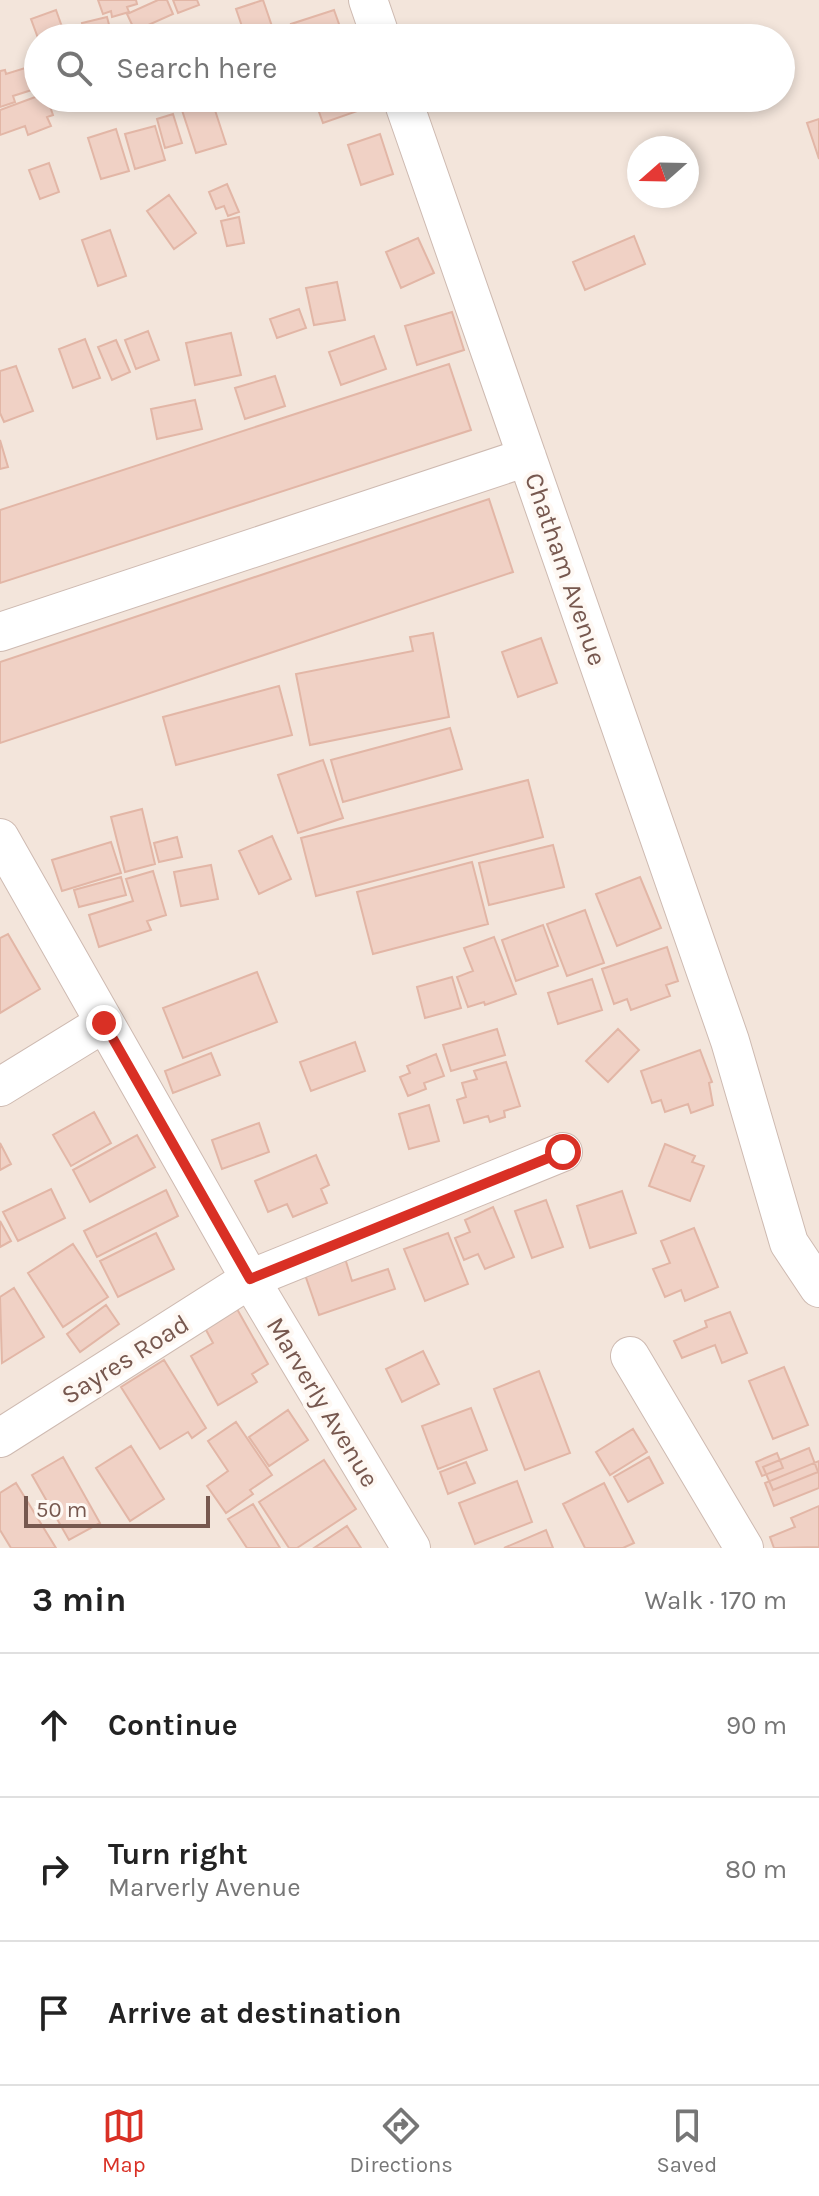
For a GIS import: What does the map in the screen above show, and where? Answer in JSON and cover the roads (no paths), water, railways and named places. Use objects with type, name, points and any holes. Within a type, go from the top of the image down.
[{"type":"street","points":[[368,0],[376,24]]},
{"type":"street","name":"Chatham Avenue","points":[[407,112],[730,1041],[789,1243],[819,1288]]},
{"type":"street","points":[[0,632],[527,457]]},
{"type":"street","name":"Marverly Avenue","points":[[0,838],[250,1279],[411,1548]]},
{"type":"street","points":[[0,1087],[104,1023]]},
{"type":"street","name":"Sayres Road","points":[[0,1438],[250,1279],[563,1152]]},
{"type":"street","points":[[630,1356],[744,1548]]}]
